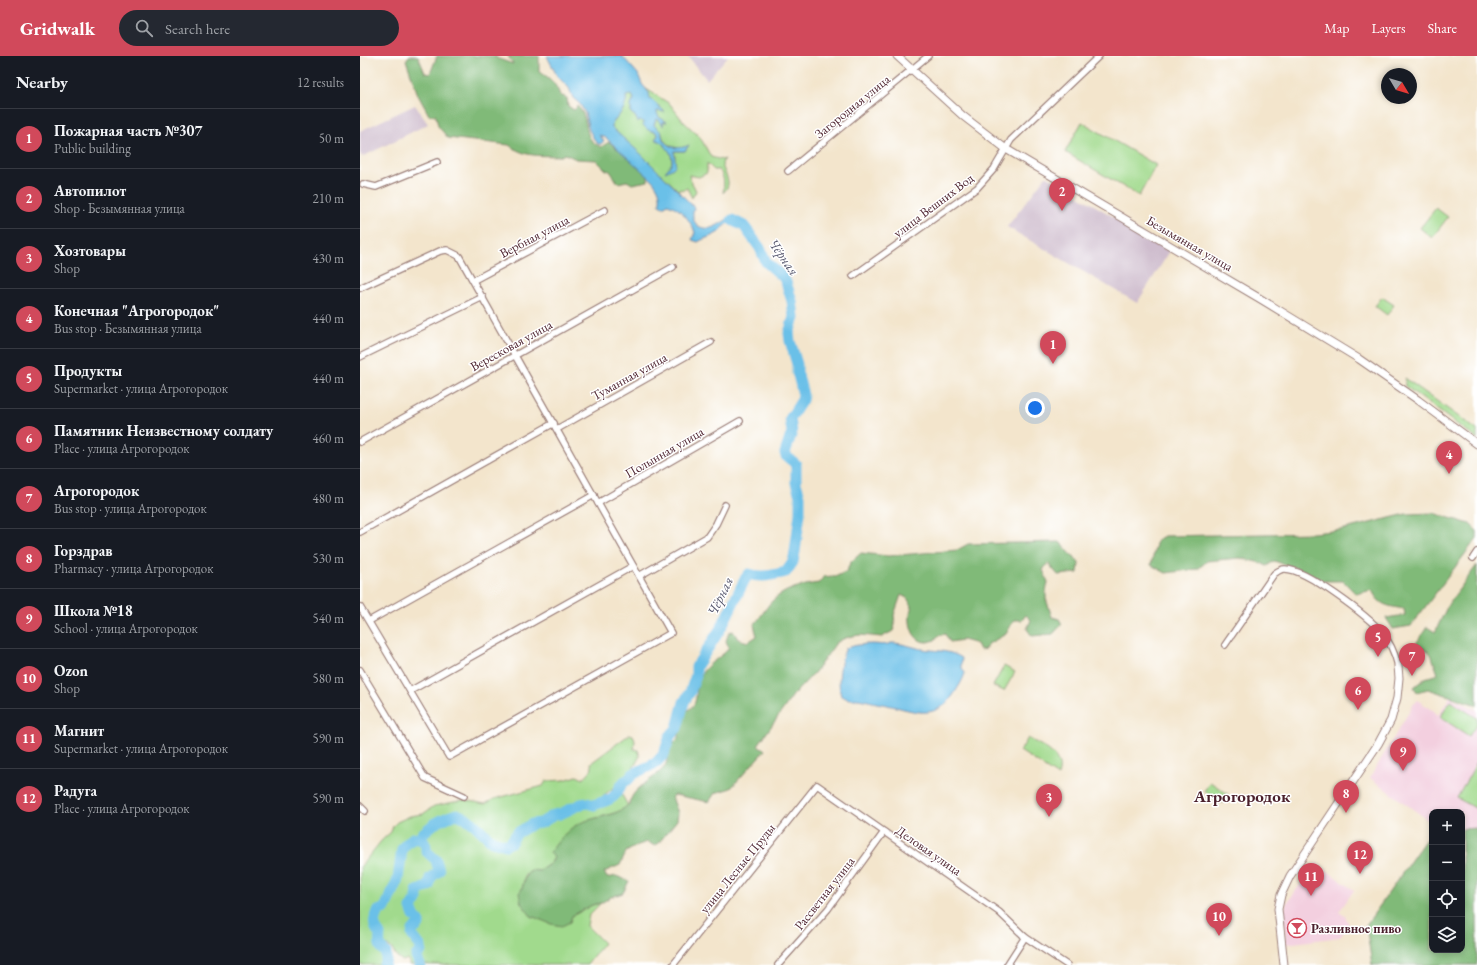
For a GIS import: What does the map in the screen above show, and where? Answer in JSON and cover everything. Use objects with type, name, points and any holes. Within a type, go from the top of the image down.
[{"type":"street","name":"Безымянная улица","points":[[897,56],[963,116],[1006,149],[1253,294],[1359,359],[1418,400],[1477,444]]},
{"type":"street","name":"Загородная улица","points":[[788,171],[928,56]]},
{"type":"street","name":"улица Вешних Вод","points":[[853,276],[977,188],[994,169],[1010,140],[1099,56]]},
{"type":"street","points":[[361,184],[376,187],[436,162]]},
{"type":"street","name":"Вербная улица","points":[[474,280],[605,210]]},
{"type":"street","points":[[360,288],[440,251],[447,250],[459,256],[474,280],[671,632],[449,757],[360,607]]},
{"type":"street","name":"Вересковая улица","points":[[360,442],[672,267]]},
{"type":"street","points":[[360,357],[483,297]]},
{"type":"street","name":"Туманная улица","points":[[557,429],[711,342]]},
{"type":"street","name":"Полынная улица","points":[[598,503],[740,421]]},
{"type":"street","points":[[360,532],[554,423]]},
{"type":"street","points":[[368,621],[594,495]]},
{"type":"street","points":[[639,576],[707,537],[716,524],[725,505]]},
{"type":"street","points":[[1473,558],[1477,552]]},
{"type":"street","points":[[410,691],[633,566]]},
{"type":"street","points":[[1225,645],[1274,574],[1278,570],[1284,569],[1291,570],[1314,581],[1367,617],[1384,634],[1391,645],[1398,666],[1399,678],[1397,698],[1391,720],[1378,744],[1290,876],[1281,894],[1278,910],[1284,965]]},
{"type":"street","points":[[360,670],[425,778],[464,796]]},
{"type":"street","name":"Деловая улица","points":[[817,785],[998,912],[1025,937],[1067,965]]},
{"type":"street","name":"улица Лесные Пруды","points":[[673,965],[817,785]]},
{"type":"street","points":[[360,806],[365,811]]},
{"type":"street","name":"Рассветная улица","points":[[778,965],[828,910],[884,832]]},
{"type":"street","points":[[1007,965],[1025,937]]},
{"type":"shaded area","points":[[688,56],[728,56],[707,80]]},
{"type":"shaded area","points":[[415,105],[428,124],[362,157],[360,153],[360,131]]},
{"type":"shaded area","points":[[1046,176],[1170,251],[1137,303],[1007,227]]},
{"type":"shaded area","points":[[1450,697],[1477,710],[1477,828],[1465,829],[1465,809],[1429,809],[1429,821],[1370,778],[1417,700],[1438,715]]},
{"type":"shaded area","points":[[1316,863],[1354,890],[1339,912],[1345,916],[1349,925],[1340,937],[1286,944],[1283,913],[1286,904]]},
{"type":"green space","points":[[409,56],[418,56],[425,73],[430,74],[437,56],[496,56],[496,58],[513,64],[508,56],[539,56],[539,72],[552,81],[557,87],[560,95],[567,98],[568,106],[574,110],[578,106],[585,119],[589,137],[592,141],[601,147],[609,142],[639,166],[648,176],[648,181],[632,184],[627,181],[618,183],[610,171],[606,170],[596,160],[576,159],[565,154],[560,156],[533,155],[521,152],[509,145],[448,138],[438,126],[436,116],[429,115],[418,95],[406,60]]},
{"type":"green space","points":[[645,88],[670,104],[683,121],[700,137],[711,157],[722,160],[725,159],[722,163],[728,186],[723,193],[724,181],[721,173],[719,170],[714,170],[707,163],[707,173],[699,177],[689,175],[696,191],[692,198],[687,188],[683,190],[680,189],[679,191],[612,128],[612,124],[620,115],[626,104],[626,96],[632,94],[634,99],[631,105],[631,113],[635,116],[638,122],[640,120],[657,133],[658,135],[655,139],[664,144],[671,154],[672,169],[675,156],[674,151],[685,151],[688,146],[678,148],[667,144],[661,132],[654,125],[656,119],[663,125],[663,122],[666,122],[657,113],[657,111],[664,111],[649,98],[649,93]]},
{"type":"green space","points":[[1082,122],[1156,165],[1139,196],[1065,152]]},
{"type":"green space","points":[[1436,208],[1448,217],[1432,238],[1420,228]]},
{"type":"green space","points":[[1382,297],[1394,305],[1387,315],[1375,306]]},
{"type":"green space","points":[[1405,378],[1477,430],[1477,439],[1405,386]]},
{"type":"green space","points":[[1433,513],[1470,524],[1477,531],[1477,538],[1411,626],[1393,629],[1386,618],[1405,615],[1404,609],[1389,606],[1381,602],[1372,590],[1356,594],[1343,581],[1323,581],[1305,571],[1274,561],[1267,566],[1240,558],[1207,561],[1198,569],[1166,573],[1151,565],[1157,540],[1164,536],[1313,533],[1341,530],[1406,514]]},
{"type":"green space","points":[[1060,542],[1079,563],[1078,573],[1058,575],[1048,563],[1043,570],[1048,582],[1046,599],[1052,617],[1059,619],[1062,624],[1053,634],[1032,636],[1027,629],[1031,620],[1026,615],[1022,620],[1014,620],[1006,634],[988,644],[985,649],[980,650],[977,644],[963,640],[950,642],[945,634],[938,636],[932,641],[921,641],[916,638],[911,628],[910,616],[912,606],[907,598],[901,595],[894,615],[895,625],[893,631],[882,637],[860,635],[852,636],[836,643],[815,672],[794,694],[758,745],[765,750],[731,788],[715,793],[709,802],[675,795],[672,797],[678,813],[677,820],[658,844],[653,845],[648,842],[638,845],[626,852],[620,865],[604,872],[607,878],[616,876],[629,881],[623,893],[611,897],[601,903],[592,905],[572,916],[570,922],[562,926],[551,924],[531,916],[521,903],[519,893],[527,873],[530,870],[539,871],[551,863],[554,857],[550,852],[567,832],[573,827],[587,820],[618,812],[630,803],[631,798],[639,788],[661,771],[667,762],[668,751],[671,745],[678,737],[683,716],[695,702],[698,682],[701,675],[710,664],[729,648],[726,641],[729,632],[733,631],[738,639],[748,642],[757,636],[754,625],[771,602],[781,594],[799,586],[819,583],[824,576],[835,577],[847,571],[850,563],[861,553],[888,556],[957,550],[968,544]]},
{"type":"green space","points":[[1477,565],[1477,705],[1428,689],[1417,692],[1414,687],[1425,678],[1438,674],[1431,654],[1423,648],[1419,652],[1413,648],[1427,627],[1435,632],[1449,603]]},
{"type":"green space","points":[[1004,666],[1015,672],[1004,691],[993,686]]},
{"type":"green space","points":[[1450,701],[1477,718],[1477,724],[1469,736],[1440,717]]},
{"type":"green space","points":[[630,734],[633,735],[635,740],[634,749],[638,750],[640,756],[626,778],[604,795],[603,803],[606,806],[613,802],[619,795],[622,795],[628,806],[618,812],[590,820],[554,857],[551,863],[539,871],[530,870],[525,875],[522,890],[572,916],[592,905],[601,903],[589,915],[587,926],[604,943],[587,965],[409,965],[407,959],[403,961],[397,957],[391,948],[385,945],[380,935],[380,945],[386,953],[384,965],[360,965],[360,867],[382,840],[391,832],[393,826],[397,822],[410,816],[423,814],[434,806],[464,800],[485,804],[494,799],[543,786],[546,781],[564,780],[577,776],[583,779],[592,769],[591,763]]},
{"type":"green space","points":[[1028,738],[1046,748],[1056,757],[1059,769],[1058,776],[1020,751]]},
{"type":"green space","points":[[1477,762],[1477,809],[1457,798]]},
{"type":"green space","points":[[1210,782],[1228,794],[1222,803],[1204,791]]},
{"type":"green space","points":[[1477,828],[1477,965],[1372,965],[1366,925],[1429,835],[1429,953],[1465,953],[1465,829]]},
{"type":"water","points":[[547,56],[622,56],[638,74],[642,84],[649,93],[650,98],[665,112],[657,111],[657,113],[659,117],[667,122],[663,122],[663,126],[659,120],[656,119],[654,125],[661,132],[665,142],[678,148],[689,145],[685,151],[674,151],[676,164],[673,168],[665,172],[672,163],[671,155],[665,145],[655,139],[658,136],[656,132],[648,130],[643,125],[643,122],[640,120],[638,122],[635,116],[631,113],[631,105],[634,99],[632,95],[626,96],[626,104],[620,115],[612,124],[612,128],[640,153],[691,204],[694,208],[694,220],[698,226],[705,228],[717,226],[729,217],[734,217],[744,226],[735,222],[730,222],[714,235],[698,242],[692,240],[695,232],[684,215],[678,209],[668,204],[663,207],[659,205],[659,193],[653,181],[606,138],[599,135],[604,141],[601,144],[598,144],[594,139],[589,130],[585,113],[580,104],[573,98],[569,88],[557,76]]},
{"type":"water","points":[[891,643],[948,652],[962,658],[961,666],[965,673],[964,676],[954,694],[946,703],[938,709],[930,712],[921,712],[861,699],[848,699],[841,696],[839,685],[840,672],[842,658],[846,648],[862,644],[884,645]]},
{"type":"waterway","name":"Чёрная","points":[[420,965],[416,956],[421,951],[421,947],[412,935],[413,930],[419,925],[419,921],[414,916],[411,908],[417,901],[417,891],[429,886],[430,878],[439,871],[436,860],[426,851],[426,846],[421,837],[422,834],[434,824],[457,814],[474,824],[492,841],[506,845],[511,842],[517,833],[532,824],[541,823],[554,815],[560,814],[581,804],[587,803],[594,805],[613,797],[623,783],[633,774],[656,763],[664,754],[670,736],[677,728],[684,702],[690,692],[696,675],[696,667],[721,628],[745,579],[749,574],[763,576],[786,572],[793,562],[800,513],[800,496],[796,483],[796,464],[786,456],[785,453],[792,432],[790,419],[802,400],[803,395],[789,333],[794,317],[792,301],[783,277],[766,262],[760,248],[744,226],[732,220]]},
{"type":"waterway","points":[[384,965],[386,953],[380,945],[380,934],[374,923],[375,918],[378,911],[385,908],[398,879],[402,849],[413,838],[417,839],[421,837]]},
{"type":"place","name":"Автопилот","points":[[1062,211]]},
{"type":"place","name":"Пожарная часть №307","points":[[1053,364]]},
{"type":"place","name":"Конечная \"Агрогородок\"","points":[[1449,474]]},
{"type":"place","name":"Продукты","points":[[1378,657]]},
{"type":"place","name":"Агрогородок","points":[[1412,676]]},
{"type":"place","name":"Памятник Неизвестному солдату","points":[[1358,710]]},
{"type":"place","name":"Школа №18","points":[[1403,771]]},
{"type":"place","name":"Горздрав","points":[[1346,813]]},
{"type":"place","name":"Хозтовары","points":[[1049,817]]},
{"type":"place","name":"Радуга","points":[[1360,874]]},
{"type":"place","name":"Магнит","points":[[1311,896]]},
{"type":"place","name":"Разливное пиво","points":[[1297,928]]},
{"type":"place","name":"Ozon","points":[[1219,936]]},
{"type":"district","name":"Агрогородок","points":[[1242,796]]}]
